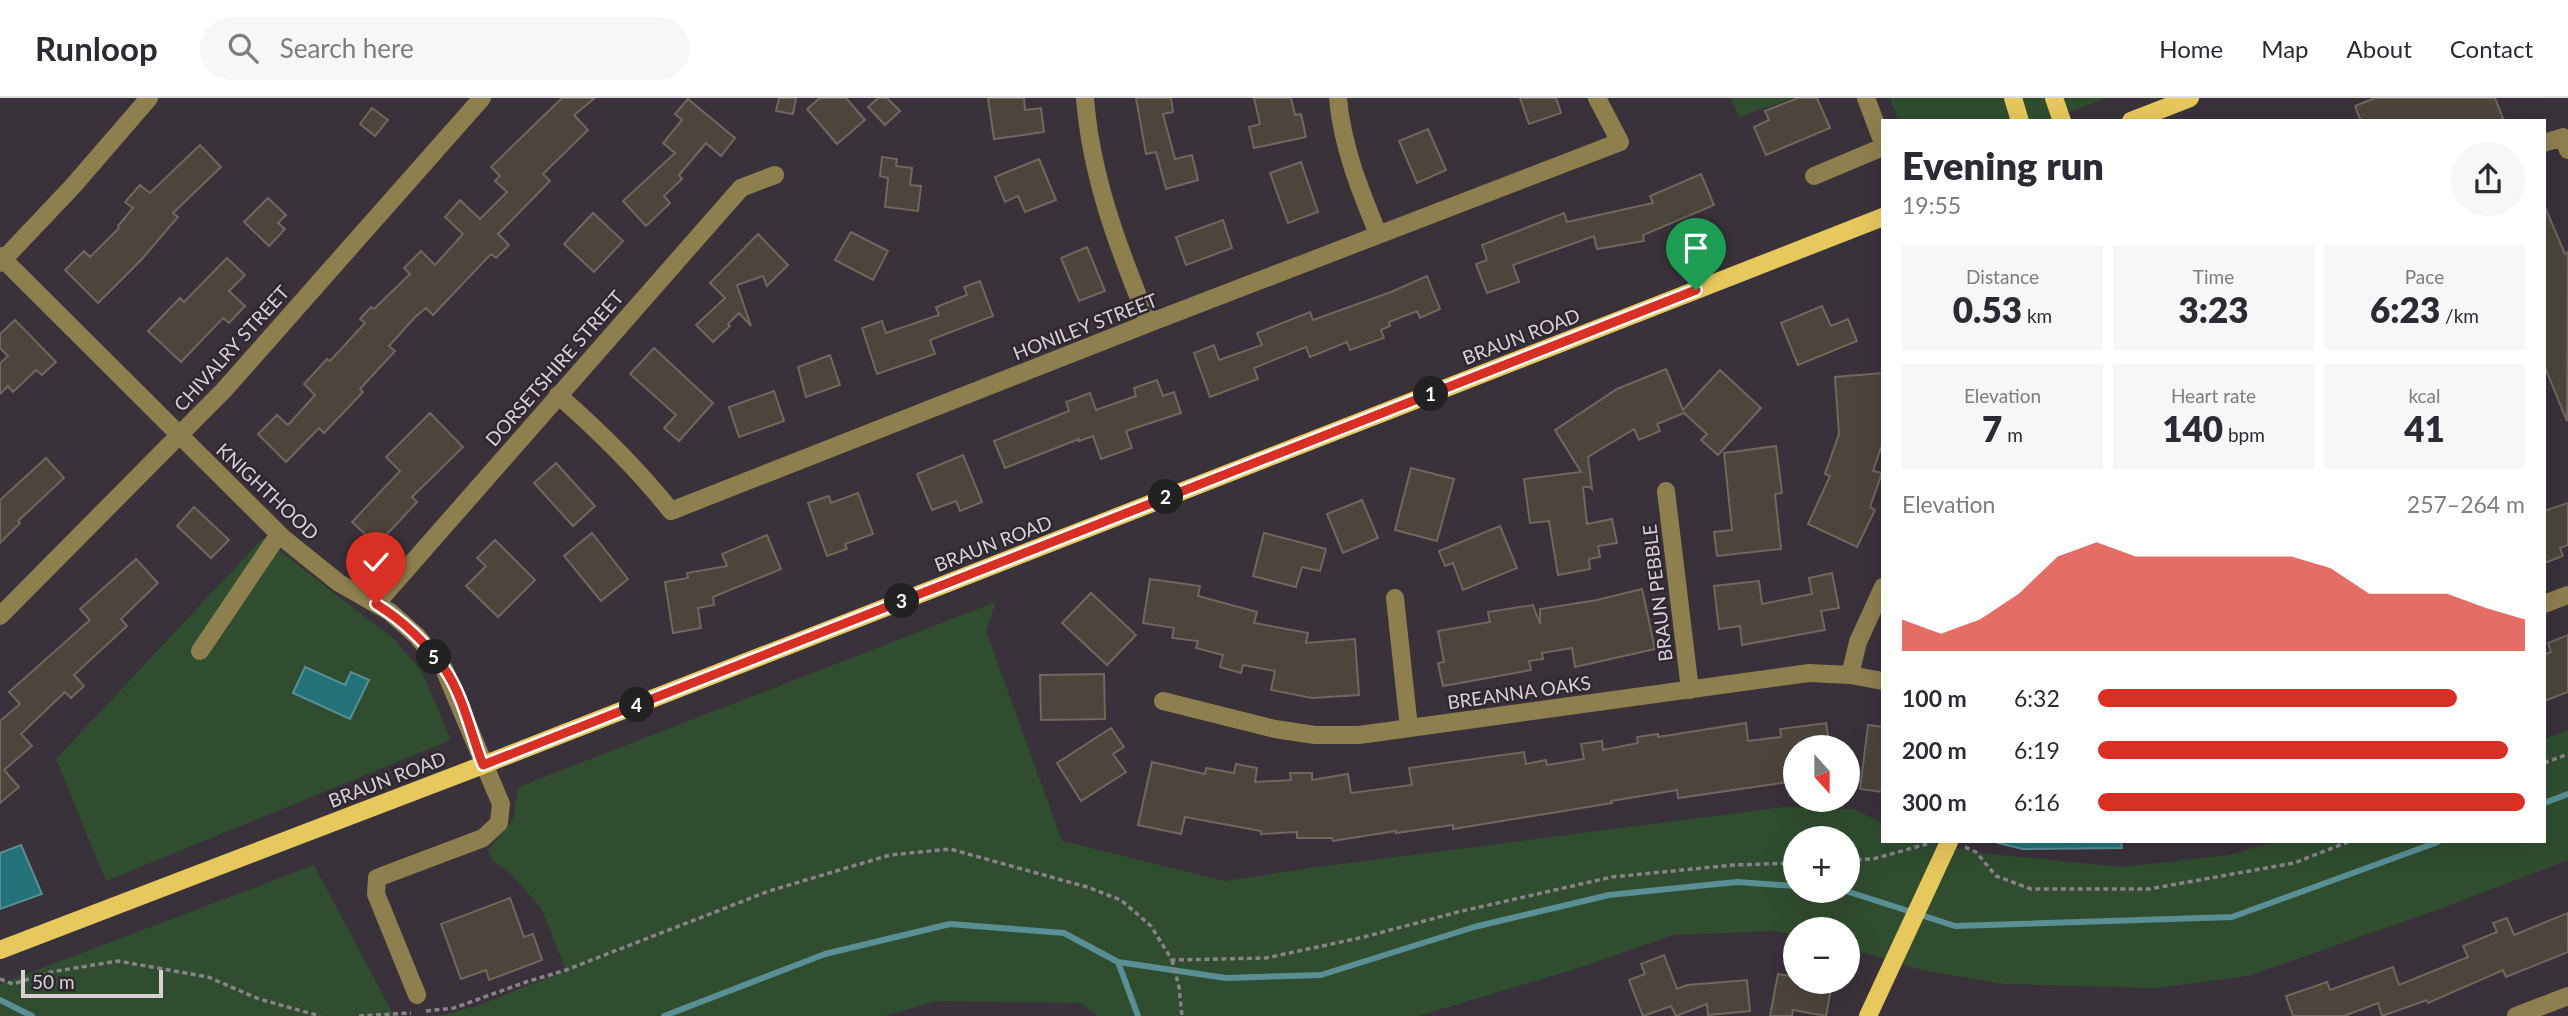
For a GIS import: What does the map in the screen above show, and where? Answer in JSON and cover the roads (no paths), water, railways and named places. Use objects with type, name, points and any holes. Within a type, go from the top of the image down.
[{"type":"main road","points":[[2013,98],[2019,119]]},
{"type":"main road","points":[[2054,98],[2061,119]]},
{"type":"main road","points":[[2136,119],[2190,98]]},
{"type":"main road","name":"BRAUN ROAD","points":[[0,950],[483,765],[1881,218]]},
{"type":"main road","points":[[1868,1016],[1946,843]]},
{"type":"street","points":[[1,260],[73,186],[149,98]]},
{"type":"street","name":"CHIVALRY STREET","points":[[0,616],[224,390],[482,98]]},
{"type":"street","points":[[1085,98],[1099,184],[1120,253],[1149,323]]},
{"type":"street","points":[[1338,98],[1347,150],[1360,192],[1378,234]]},
{"type":"street","name":"HONILEY STREET","points":[[558,395],[609,440],[642,474],[671,511],[1620,142],[1597,98]]},
{"type":"street","points":[[1866,98],[1881,139]]},
{"type":"street","points":[[2546,144],[2565,143]]},
{"type":"street","points":[[1814,176],[1881,146]]},
{"type":"street","name":"DORSETSHIRE STREET","points":[[376,604],[741,188],[775,175]]},
{"type":"street","name":"KNIGHTHOOD","points":[[1,260],[279,534],[339,583],[390,612],[417,636],[444,668],[501,804],[499,823],[484,838],[377,878],[376,894],[417,995]]},
{"type":"street","name":"BRAUN PEBBLE","points":[[1666,491],[1690,690]]},
{"type":"street","points":[[200,651],[279,534]]},
{"type":"street","points":[[1850,676],[1858,642],[1881,591]]},
{"type":"street","points":[[2546,603],[2568,595]]},
{"type":"street","points":[[1395,598],[1409,728]]},
{"type":"street","name":"BREANNA OAKS","points":[[1163,701],[1275,729],[1315,735],[1359,735],[1809,673],[1881,681]]},
{"type":"street","points":[[2516,1016],[2568,996]]},
{"type":"water","points":[[305,667],[345,685],[351,672],[369,680],[350,719],[293,693]]},
{"type":"water","points":[[1998,843],[2121,843],[2122,848],[2023,849]]},
{"type":"water","points":[[21,845],[42,894],[0,909],[0,853]]},
{"type":"waterway","points":[[2546,802],[2568,794]]},
{"type":"waterway","points":[[1860,895],[1955,926],[2232,917],[2435,843]]},
{"type":"waterway","points":[[664,1016],[825,954],[950,924],[1064,933],[1118,962],[1226,978],[1321,975],[1474,927],[1609,895],[1737,882],[1783,885]]},
{"type":"waterway","points":[[1118,962],[1138,1016]]},
{"type":"waterway","points":[[0,1000],[32,1016]]}]
